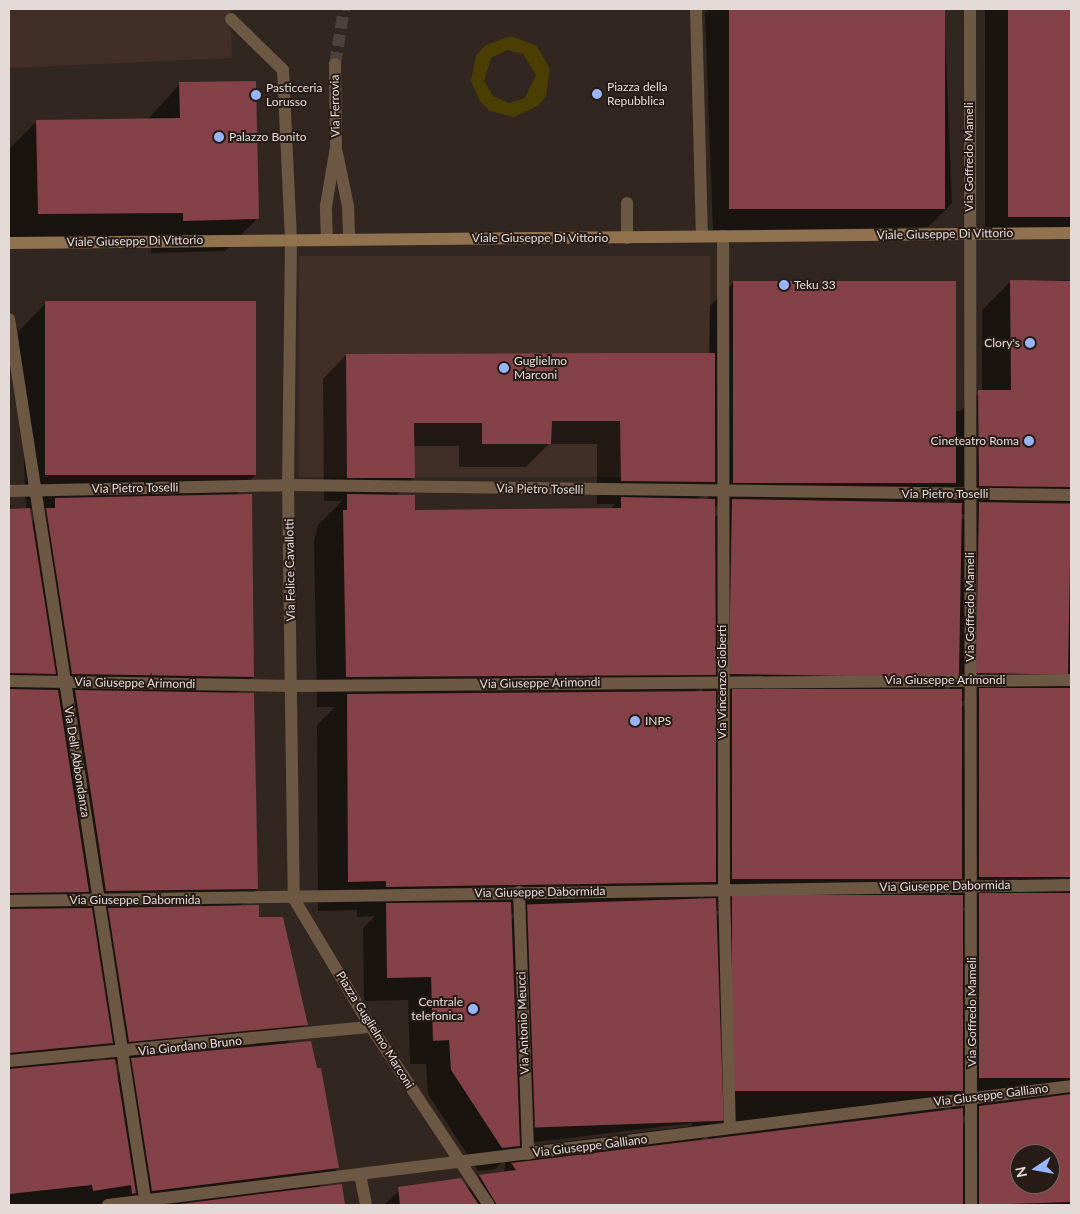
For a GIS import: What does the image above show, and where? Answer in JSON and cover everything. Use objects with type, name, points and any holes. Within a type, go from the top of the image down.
[{"type":"street","points":[[696,9],[702,236]]},
{"type":"street","name":"Via Goffredo Mameli","points":[[970,9],[968,234],[973,1098],[971,1205]]},
{"type":"street","points":[[231,19],[283,70],[291,240]]},
{"type":"street","name":"Via Ferrovia","points":[[327,240],[326,206],[336,147],[335,64]]},
{"type":"street","name":"Via Ferrovia","points":[[336,147],[348,206],[349,240]]},
{"type":"street","points":[[627,203],[627,238]]},
{"type":"street","name":"Viale Giuseppe Di Vittorio","points":[[9,243],[1071,233]]},
{"type":"street","name":"Via Vincenzo Gioberti","points":[[723,236],[722,681],[724,888],[730,1128]]},
{"type":"street","name":"Via Felice Cavallotti","points":[[291,240],[288,485],[294,899]]},
{"type":"street","name":"Via Dell' Abbondanza","points":[[9,319],[146,1203]]},
{"type":"street","name":"Via Pietro Toselli","points":[[9,491],[288,485],[1071,495]]},
{"type":"street","name":"Via Giuseppe Arimondi","points":[[9,681],[291,686],[722,681],[1071,680]]},
{"type":"street","name":"Via Giuseppe Dabormida","points":[[9,901],[294,899],[724,888],[1071,885]]},
{"type":"street","name":"Via Antonio Meucci","points":[[519,892],[528,1154]]},
{"type":"street","name":"Piazza Guglielmo Marconi","points":[[294,899],[371,1027],[489,1205]]},
{"type":"street","name":"Via Giordano Bruno","points":[[9,1061],[123,1053],[371,1027]]},
{"type":"street","name":"Via Giuseppe Galliano","points":[[108,1205],[146,1203],[458,1160],[528,1154],[1071,1086]]},
{"type":"street","points":[[360,1174],[366,1205]]},
{"type":"shaded area","points":[[9,9],[230,9],[232,58],[9,68]]},
{"type":"shaded area","points":[[511,36],[537,46],[550,69],[546,96],[538,106],[514,117],[490,111],[481,103],[471,81],[476,55],[486,45]],"holes":[[[507,50],[523,54],[536,75],[525,98],[509,103],[493,96],[484,81],[491,58]]]},
{"type":"shaded area","name":"Guglielmo Marconi","points":[[299,256],[710,256],[710,477],[299,477]]},
{"type":"building","points":[[729,9],[945,9],[945,209],[729,209]]},
{"type":"building","points":[[1008,9],[1071,9],[1071,217],[1008,217]]},
{"type":"building","points":[[256,81],[259,219],[183,221],[183,213],[38,214],[36,120],[180,118],[179,82]]},
{"type":"building","points":[[1010,280],[1071,281],[1071,487],[979,486],[978,390],[1011,390]]},
{"type":"building","points":[[733,281],[956,281],[956,483],[733,483]]},
{"type":"building","points":[[45,301],[256,301],[256,475],[45,475]]},
{"type":"building","points":[[715,353],[715,482],[621,481],[620,421],[552,421],[551,444],[482,444],[482,423],[414,423],[415,478],[347,478],[346,354]]},
{"type":"building","points":[[252,494],[254,677],[72,674],[46,508],[55,508],[55,498]]},
{"type":"building","points":[[347,494],[415,495],[415,510],[621,508],[621,497],[715,499],[716,675],[346,677],[343,510],[347,510]]},
{"type":"building","points":[[732,499],[962,503],[959,678],[729,674]]},
{"type":"building","points":[[979,502],[1071,504],[1068,675],[976,673]]},
{"type":"building","points":[[30,508],[56,674],[9,673],[9,509]]},
{"type":"building","points":[[979,688],[1071,688],[1071,877],[979,877]]},
{"type":"building","points":[[9,689],[58,690],[89,892],[9,893]]},
{"type":"building","points":[[732,689],[962,689],[962,879],[732,879]]},
{"type":"building","points":[[75,690],[254,693],[258,889],[106,891]]},
{"type":"building","points":[[716,691],[716,882],[386,887],[386,881],[348,882],[347,694]]},
{"type":"building","points":[[979,893],[1071,893],[1071,1078],[979,1078]]},
{"type":"building","points":[[732,895],[963,895],[963,1091],[732,1091]]},
{"type":"building","points":[[716,898],[724,1121],[535,1127],[527,905]]},
{"type":"building","name":"Centrale telefonica","points":[[511,902],[520,1146],[502,1148],[451,1070],[449,1040],[433,1041],[431,977],[387,978],[386,903]]},
{"type":"building","points":[[259,905],[259,917],[283,917],[308,1025],[129,1042],[108,908]]},
{"type":"building","points":[[92,908],[113,1043],[9,1053],[9,909]]},
{"type":"building","points":[[311,1041],[317,1068],[321,1068],[339,1168],[152,1191],[131,1058]]},
{"type":"building","points":[[115,1059],[136,1193],[132,1194],[131,1185],[93,1191],[92,1185],[9,1194],[9,1069]]},
{"type":"building","points":[[1071,1094],[1071,1202],[979,1205],[979,1106]]},
{"type":"building","points":[[963,1108],[963,1205],[497,1205],[479,1175],[516,1170],[511,1163]]},
{"type":"building","points":[[461,1178],[479,1205],[400,1205],[398,1187]]},
{"type":"building","points":[[342,1184],[345,1205],[172,1205]]},
{"type":"tunnel","points":[[335,64],[344,9]]},
{"type":"place","name":"Piazza della Repubblica","points":[[597,94]]},
{"type":"place","name":"Pasticceria Lorusso","points":[[256,95]]},
{"type":"place","name":"Palazzo Bonito","points":[[219,137]]},
{"type":"place","name":"Teku 33","points":[[784,285]]},
{"type":"place","name":"Clory's","points":[[1030,343]]},
{"type":"place","name":"Guglielmo Marconi","points":[[504,368]]},
{"type":"place","name":"Cineteatro Roma","points":[[1029,441]]},
{"type":"place","name":"INPS","points":[[635,721]]},
{"type":"place","name":"Centrale telefonica","points":[[473,1009]]}]
